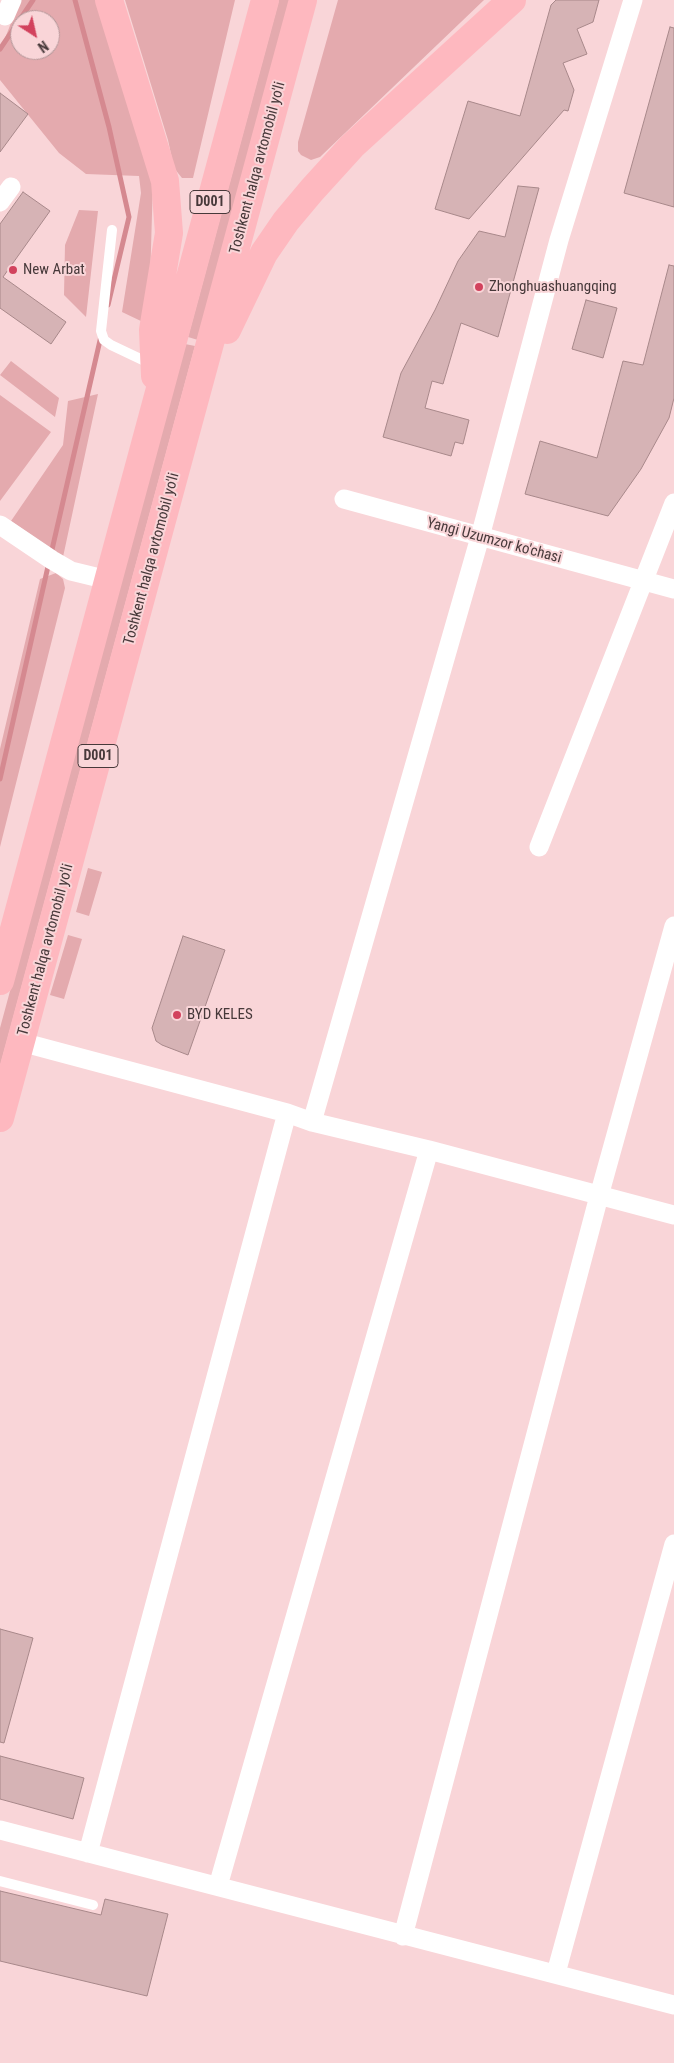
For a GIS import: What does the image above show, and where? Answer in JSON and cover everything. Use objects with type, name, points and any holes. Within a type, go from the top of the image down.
[{"type":"highway","points":[[109,0],[165,181],[169,233],[154,330],[156,405]]},
{"type":"highway","name":"D001","points":[[0,981],[265,0]]},
{"type":"highway","name":"Toshkent halqa avtomobil yo'li","points":[[0,1118],[303,0]]},
{"type":"highway","points":[[196,395],[264,253],[286,222],[352,146],[512,0]]},
{"type":"street","points":[[312,1122],[480,537],[559,240],[633,0]]},
{"type":"street","name":"Yangi Uzumzor ko'chasi","points":[[344,499],[674,589]]},
{"type":"street","points":[[539,846],[645,581],[674,503]]},
{"type":"street","points":[[1,529],[71,571],[108,580]]},
{"type":"street","points":[[403,1936],[599,1196],[674,926]]},
{"type":"street","points":[[21,1042],[287,1113],[312,1122],[429,1150],[674,1215]]},
{"type":"street","points":[[88,1853],[287,1113]]},
{"type":"street","points":[[218,1886],[429,1150]]},
{"type":"street","points":[[556,1973],[674,1544]]},
{"type":"street","points":[[0,1830],[674,2005]]},
{"type":"lane","points":[[112,230],[101,331],[104,340],[110,345],[154,365]]},
{"type":"lane","points":[[0,1881],[93,1905]]},
{"type":"shaded area","points":[[20,0],[98,0],[153,179],[150,283],[143,322],[122,312],[141,193],[139,176],[86,174],[59,153],[0,80],[0,51],[10,26],[10,60],[60,60],[60,10],[16,10]]},
{"type":"shaded area","points":[[125,0],[235,0],[193,178],[182,178],[174,168],[168,140]]},
{"type":"shaded area","points":[[279,0],[290,0],[198,340],[188,337]]},
{"type":"shaded area","points":[[338,0],[484,0],[320,157],[311,160],[301,155],[298,151],[298,142]]},
{"type":"shaded area","points":[[79,210],[98,211],[86,317],[64,295],[65,245]]},
{"type":"shaded area","points":[[185,344],[195,346],[0,1066],[0,1028]]},
{"type":"shaded area","points":[[11,361],[59,398],[55,417],[0,375]]},
{"type":"shaded area","points":[[98,394],[63,557],[11,521],[63,445],[68,401]]},
{"type":"shaded area","points":[[0,395],[51,432],[0,501]]},
{"type":"shaded area","points":[[56,573],[63,579],[65,588],[0,847],[0,749],[40,579]]},
{"type":"shaded area","points":[[88,868],[102,872],[89,916],[76,912]]},
{"type":"shaded area","points":[[68,935],[82,939],[64,999],[50,995]]},
{"type":"building","points":[[556,0],[599,0],[593,22],[577,29],[587,54],[563,63],[574,90],[568,111],[564,110],[469,219],[435,209],[468,101],[520,116],[551,5]]},
{"type":"building","points":[[670,27],[674,28],[674,207],[624,193]]},
{"type":"building","points":[[0,93],[28,114],[0,152]]},
{"type":"building","points":[[518,186],[539,188],[498,337],[461,323],[443,384],[432,381],[425,408],[469,420],[463,444],[455,442],[451,456],[383,437],[401,373],[435,310],[458,261],[479,231],[505,237]]},
{"type":"building","points":[[23,192],[50,211],[3,277],[66,322],[51,344],[0,308],[0,224]]},
{"type":"building","points":[[669,265],[674,266],[674,398],[669,418],[641,469],[608,516],[525,494],[540,441],[597,458],[623,361],[643,365]]},
{"type":"building","points":[[586,300],[617,308],[603,358],[572,349]]},
{"type":"building","points":[[183,936],[225,950],[188,1055],[156,1041],[152,1028]]},
{"type":"building","points":[[0,1629],[33,1638],[4,1743],[0,1742]]},
{"type":"building","points":[[0,1756],[84,1778],[73,1819],[0,1799]]},
{"type":"building","points":[[0,1891],[101,1915],[105,1899],[168,1914],[147,1996],[0,1961]]},
{"type":"waterway","points":[[0,49],[33,0]]},
{"type":"waterway","points":[[75,0],[109,127],[129,217],[108,305]]},
{"type":"waterway","points":[[51,554],[101,336]]},
{"type":"waterway","points":[[0,779],[49,562]]},
{"type":"place","name":"New Arbat","points":[[13,270]]},
{"type":"place","name":"Zhonghuashuangqing","points":[[479,287]]},
{"type":"place","name":"BYD KELES","points":[[177,1015]]}]
